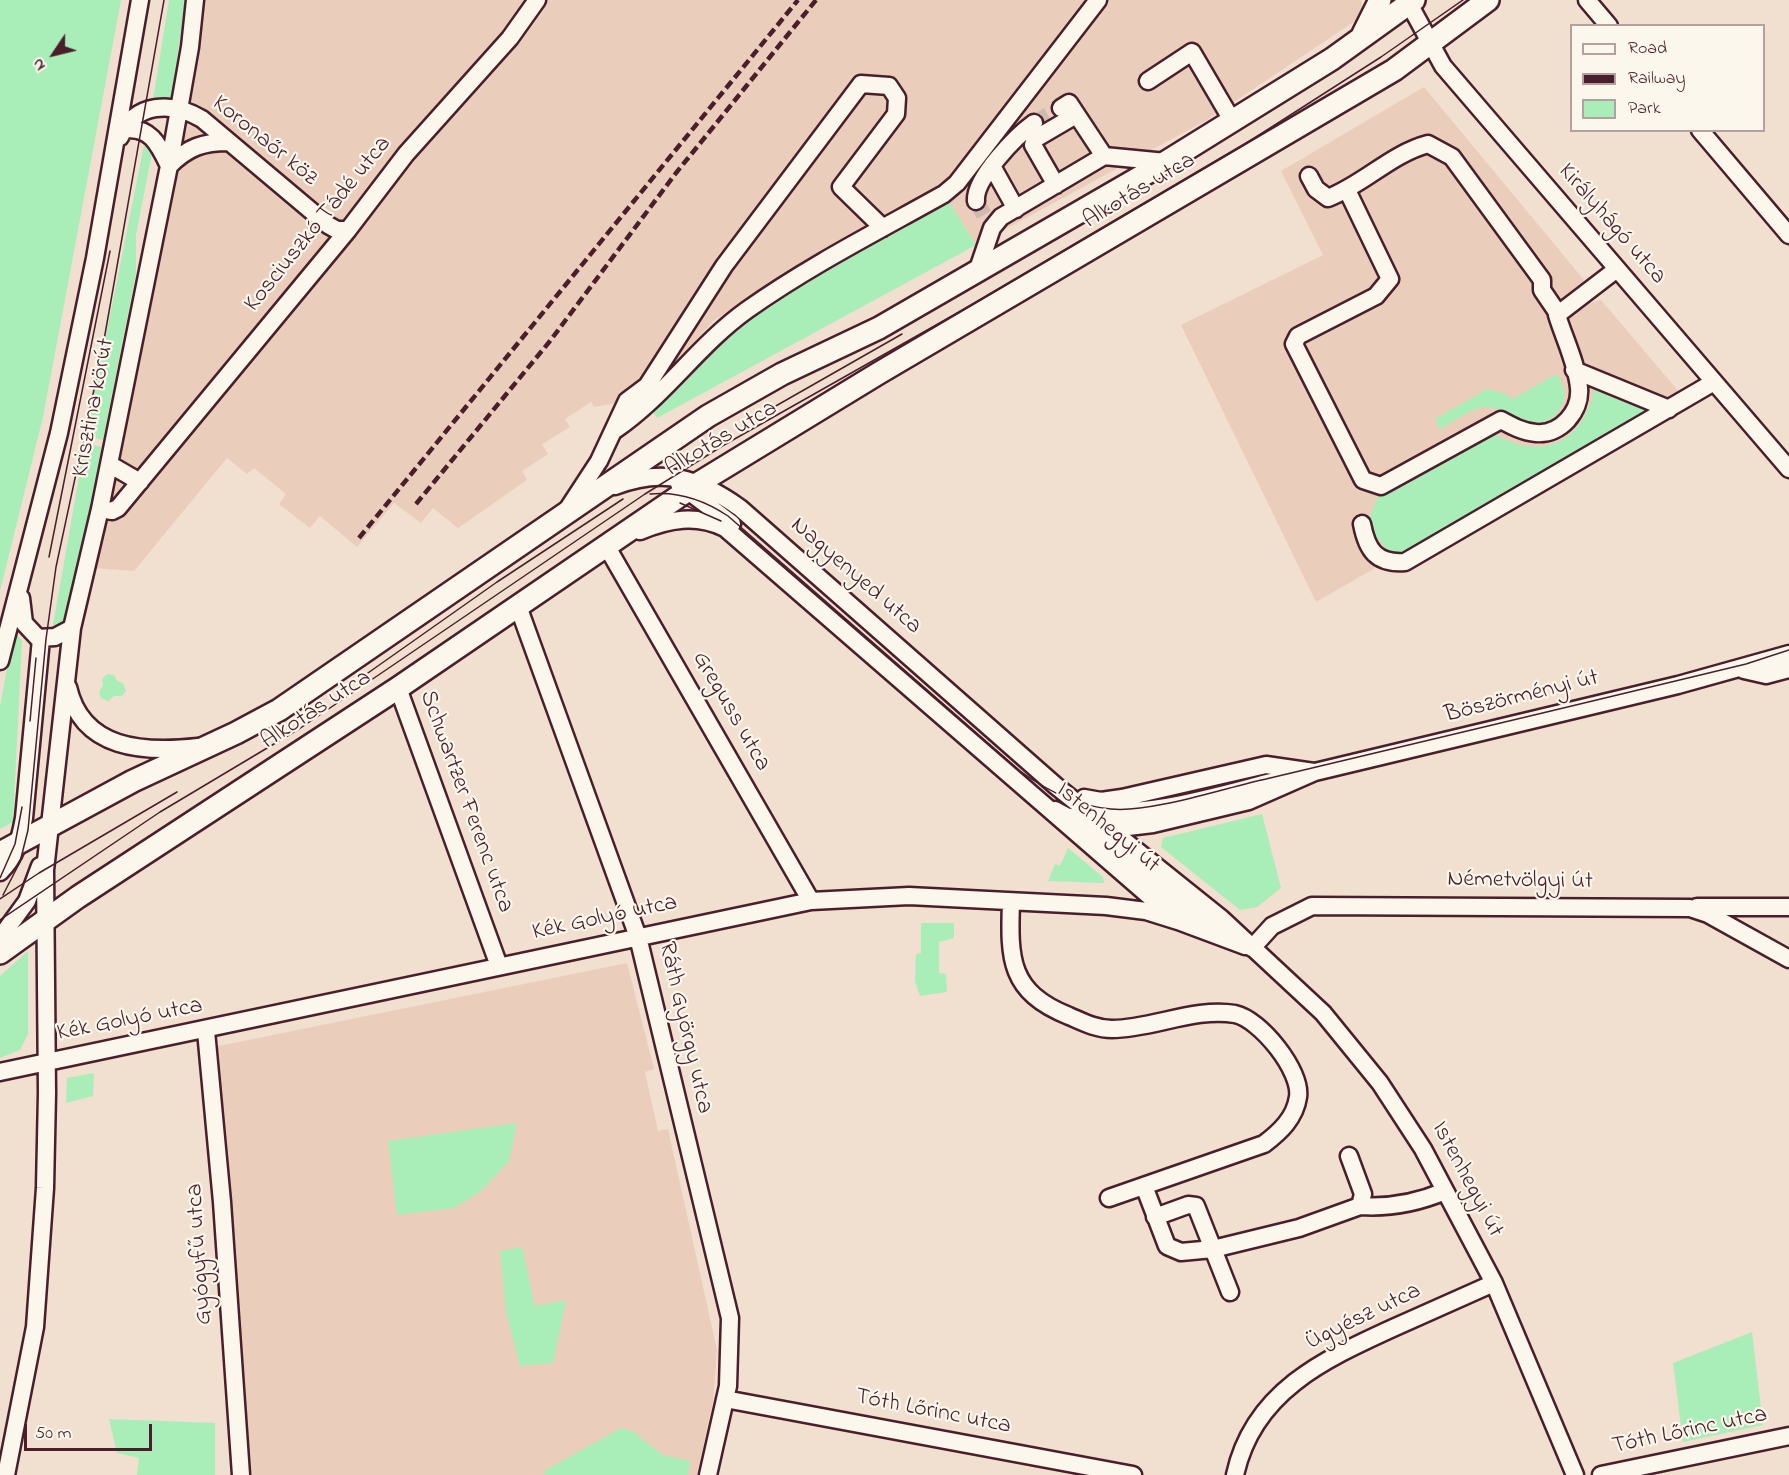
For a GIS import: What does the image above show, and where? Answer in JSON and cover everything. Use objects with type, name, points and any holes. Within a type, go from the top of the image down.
[{"type":"main road","points":[[1359,42],[1380,0]]},
{"type":"main road","name":"Alkotás utca","points":[[0,953],[45,920],[398,688],[693,487],[879,373],[1327,112],[1430,46],[1488,0]]},
{"type":"main road","name":"Alkotás utca","points":[[49,826],[279,710],[681,433],[782,374],[879,328],[1166,162],[1359,42],[1410,1]]},
{"type":"main road","points":[[0,853],[49,826]]},
{"type":"street","name":"Krisztina körút","points":[[0,661],[59,433],[140,0]]},
{"type":"street","name":"Krisztina körút","points":[[6,1475],[35,1327],[45,1188],[47,1062],[45,870],[72,628],[100,509],[169,166],[180,108],[195,0]]},
{"type":"street","name":"Kosciuszkó Tádé utca","points":[[100,509],[112,511],[118,508],[348,230],[429,127],[510,38],[537,0]]},
{"type":"street","points":[[614,431],[654,399],[719,333],[747,310],[824,261],[944,194],[957,183],[1098,0]]},
{"type":"street","points":[[1587,0],[1607,24]]},
{"type":"street","name":"Királyhágó utca","points":[[1410,1],[1430,46],[1443,66],[1789,469]]},
{"type":"street","points":[[1148,81],[1191,52],[1233,122]]},
{"type":"street","points":[[563,516],[591,475],[627,401],[647,386],[724,266],[861,84],[889,86],[897,98],[896,114],[841,187],[883,228]]},
{"type":"street","points":[[113,153],[130,120],[147,108],[180,108]]},
{"type":"street","name":"Koronaőr köz","points":[[180,108],[202,119],[328,225],[337,230],[348,230]]},
{"type":"street","points":[[1056,185],[1033,145],[1035,139],[1068,111],[1104,156]]},
{"type":"street","points":[[977,273],[984,215],[975,192],[992,166],[1020,132],[1034,123]]},
{"type":"street","points":[[123,130],[134,128],[151,136],[160,146],[169,166],[191,148],[207,142],[229,142]]},
{"type":"street","points":[[1702,132],[1789,234]]},
{"type":"street","points":[[1309,176],[1316,189],[1328,198],[1347,190],[1409,149],[1428,144],[1452,157],[1542,280],[1542,290],[1558,315],[1579,386],[1578,405],[1566,422],[1552,430],[1537,433],[1517,429],[1501,420],[1381,486],[1363,480],[1294,344],[1298,336],[1376,296],[1390,279],[1347,190]]},
{"type":"street","points":[[984,215],[1001,218],[1104,156],[1166,162]]},
{"type":"street","points":[[992,166],[1016,209]]},
{"type":"street","points":[[1558,315],[1617,269]]},
{"type":"street","points":[[1574,370],[1669,409]]},
{"type":"street","points":[[1362,524],[1366,546],[1377,556],[1392,563],[1406,562],[1714,382]]},
{"type":"street","points":[[109,464],[140,482]]},
{"type":"street","name":"Nagyenyed utca","points":[[594,494],[634,478],[676,476],[693,487],[740,508],[1059,793]]},
{"type":"street","name":"Nagyenyed utca","points":[[609,544],[660,522],[675,519],[691,518],[712,522],[725,528],[1027,792]]},
{"type":"street","name":"Greguss utca","points":[[609,544],[811,901]]},
{"type":"street","points":[[20,588],[24,623],[29,632],[41,639],[56,638],[72,628]]},
{"type":"street","name":"Ráth György utca","points":[[518,606],[638,937],[730,1318],[731,1353],[725,1399],[708,1475]]},
{"type":"street","points":[[0,872],[13,859],[20,842],[27,794],[41,639]]},
{"type":"street","name":"Böszörményi út","points":[[1027,792],[1066,816],[1084,814],[1107,825],[1128,827],[1153,825],[1249,801],[1315,772],[1740,669],[1761,652],[1789,644]]},
{"type":"street","points":[[1740,669],[1789,654]]},
{"type":"street","name":"Böszörményi út","points":[[1740,669],[1766,675],[1789,669]]},
{"type":"street","points":[[66,678],[71,700],[80,715],[105,738],[123,746],[149,749],[207,745]]},
{"type":"street","name":"Schwartzer Ferenc utca","points":[[398,688],[499,966]]},
{"type":"street","name":"Böszörményi út","points":[[1059,793],[1101,801],[1266,765],[1315,772]]},
{"type":"street","points":[[1084,814],[1150,810],[1315,772]]},
{"type":"street","name":"Istenhegyi út","points":[[1027,792],[1178,921],[1246,942]]},
{"type":"street","name":"Istenhegyi út","points":[[1059,793],[1084,814],[1137,870],[1192,913],[1246,942]]},
{"type":"street","name":"Istenhegyi út","points":[[1107,825],[1246,942],[1323,1013],[1402,1113],[1494,1283],[1575,1475]]},
{"type":"street","name":"Istenhegyi út","points":[[1144,856],[1140,844],[1141,833],[1153,825]]},
{"type":"street","name":"Krisztina körút","points":[[0,938],[14,922],[34,887],[49,826]]},
{"type":"street","name":"Kék Golyó utca","points":[[0,1072],[811,901],[909,896],[1106,906],[1146,911],[1178,921]]},
{"type":"street","points":[[1011,902],[1009,949],[1012,959],[1027,988],[1044,1006],[1096,1027],[1113,1029],[1207,1015],[1236,1014],[1252,1023],[1274,1043],[1296,1078],[1298,1096],[1291,1118],[1278,1134],[1264,1144],[1109,1198]]},
{"type":"street","name":"Németvölgyi út","points":[[1246,942],[1311,906],[1690,908],[1708,914],[1789,959]]},
{"type":"street","points":[[1690,908],[1789,907]]},
{"type":"street","name":"Gyógyfű utca","points":[[206,1030],[222,1202],[241,1475]]},
{"type":"street","points":[[1349,1156],[1364,1194],[1359,1206]]},
{"type":"street","points":[[1144,1186],[1167,1246],[1180,1252],[1213,1249],[1299,1228],[1359,1206],[1383,1207],[1424,1200],[1445,1191]]},
{"type":"street","points":[[1155,1217],[1188,1205],[1196,1206],[1230,1292]]},
{"type":"street","name":"Ügyész utca","points":[[1235,1475],[1249,1432],[1266,1408],[1308,1372],[1337,1354],[1494,1283]]},
{"type":"street","name":"Tóth Lőrinc utca","points":[[725,1399],[1133,1475]]},
{"type":"street","name":"Tóth Lőrinc utca","points":[[1601,1475],[1789,1436]]},
{"type":"shaded area","points":[[188,0],[1361,0],[1364,15],[1207,120],[976,245],[949,202],[827,267],[762,310],[758,292],[713,321],[644,398],[594,407],[591,402],[565,419],[570,427],[542,444],[548,454],[522,471],[527,480],[458,528],[433,508],[421,523],[394,503],[357,547],[320,516],[310,528],[279,504],[286,494],[254,468],[247,474],[227,458],[134,571],[81,567],[174,98]]},
{"type":"shaded area","points":[[1424,87],[1584,280],[1579,289],[1590,303],[1601,300],[1680,393],[1316,602],[1181,325],[1323,255],[1281,171]]},
{"type":"shaded area","points":[[627,963],[654,1069],[645,1072],[658,1131],[668,1129],[717,1350],[713,1401],[697,1475],[251,1475],[242,1406],[214,1047]]},
{"type":"green space","points":[[0,0],[121,0],[43,417],[0,591]]},
{"type":"green space","points":[[169,0],[185,0],[172,98],[153,100]]},
{"type":"green space","points":[[144,145],[152,153],[136,235],[136,273],[103,440],[86,436]]},
{"type":"green space","points":[[949,202],[976,245],[657,418],[653,412],[733,331],[827,267]]},
{"type":"green space","points":[[1557,374],[1563,387],[1564,400],[1552,418],[1543,422],[1524,420],[1485,407],[1468,412],[1440,429],[1435,419],[1487,389],[1506,394],[1512,399]]},
{"type":"green space","points":[[1595,385],[1660,411],[1409,557],[1389,552],[1373,532],[1370,516],[1379,494],[1490,431],[1508,441],[1526,446],[1543,446],[1558,442],[1571,434],[1581,421],[1590,405]]},
{"type":"green space","points":[[85,443],[102,447],[68,615],[59,625],[53,625]]},
{"type":"green space","points":[[14,630],[22,641],[13,822],[0,829],[0,707]]},
{"type":"green space","points":[[107,674],[114,675],[117,681],[123,683],[126,691],[122,696],[114,696],[108,701],[101,698],[99,692],[103,686],[102,679]]},
{"type":"green space","points":[[1262,814],[1281,888],[1257,907],[1240,910],[1161,847],[1163,838]]},
{"type":"green space","points":[[1068,848],[1103,877],[1104,883],[1048,881],[1055,864],[1060,866]]},
{"type":"green space","points":[[921,923],[954,923],[954,938],[939,942],[939,973],[946,974],[947,992],[920,996],[915,981],[916,954],[921,953]]},
{"type":"green space","points":[[28,951],[28,1034],[20,1050],[0,1058],[0,976]]},
{"type":"green space","points":[[94,1073],[93,1096],[66,1103],[67,1078]]},
{"type":"green space","points":[[517,1123],[509,1161],[481,1191],[454,1208],[397,1215],[388,1141]]},
{"type":"green space","points":[[522,1247],[535,1306],[566,1300],[553,1363],[520,1366],[506,1312],[500,1251]]},
{"type":"green space","points":[[1752,1332],[1763,1425],[1683,1442],[1673,1363]]},
{"type":"green space","points":[[109,1419],[215,1423],[215,1475],[137,1475],[139,1458],[117,1453]]},
{"type":"green space","points":[[621,1428],[632,1431],[663,1455],[690,1461],[688,1475],[545,1475],[544,1471]]},
{"type":"tunnel","points":[[1034,123],[1061,108]]},
{"type":"tunnel","points":[[976,201],[984,215]]},
{"type":"tram line","points":[[3,895],[20,862],[28,830],[46,639],[56,567],[101,357],[164,0]]},
{"type":"tram line","points":[[0,920],[160,812],[299,729],[645,494],[724,445],[975,303],[1242,146],[1381,57],[1463,0]]},
{"type":"tram line","points":[[49,557],[110,251]]},
{"type":"tram line","points":[[774,407],[902,334]]},
{"type":"tram line","points":[[650,494],[681,495],[710,505],[728,516],[1020,771],[1040,785],[1062,796],[1111,809],[1167,804],[1746,664],[1789,650]]},
{"type":"tram line","points":[[358,680],[497,582],[623,499]]},
{"type":"tram line","points":[[680,503],[721,521]]},
{"type":"tram line","points":[[30,721],[36,658]]},
{"type":"tram line","points":[[0,899],[39,873],[177,792]]},
{"type":"tram line","points":[[0,878],[15,844],[22,807]]},
{"type":"railway","points":[[359,538],[798,0]]},
{"type":"railway","points":[[416,504],[550,341],[676,173],[816,0]]}]
